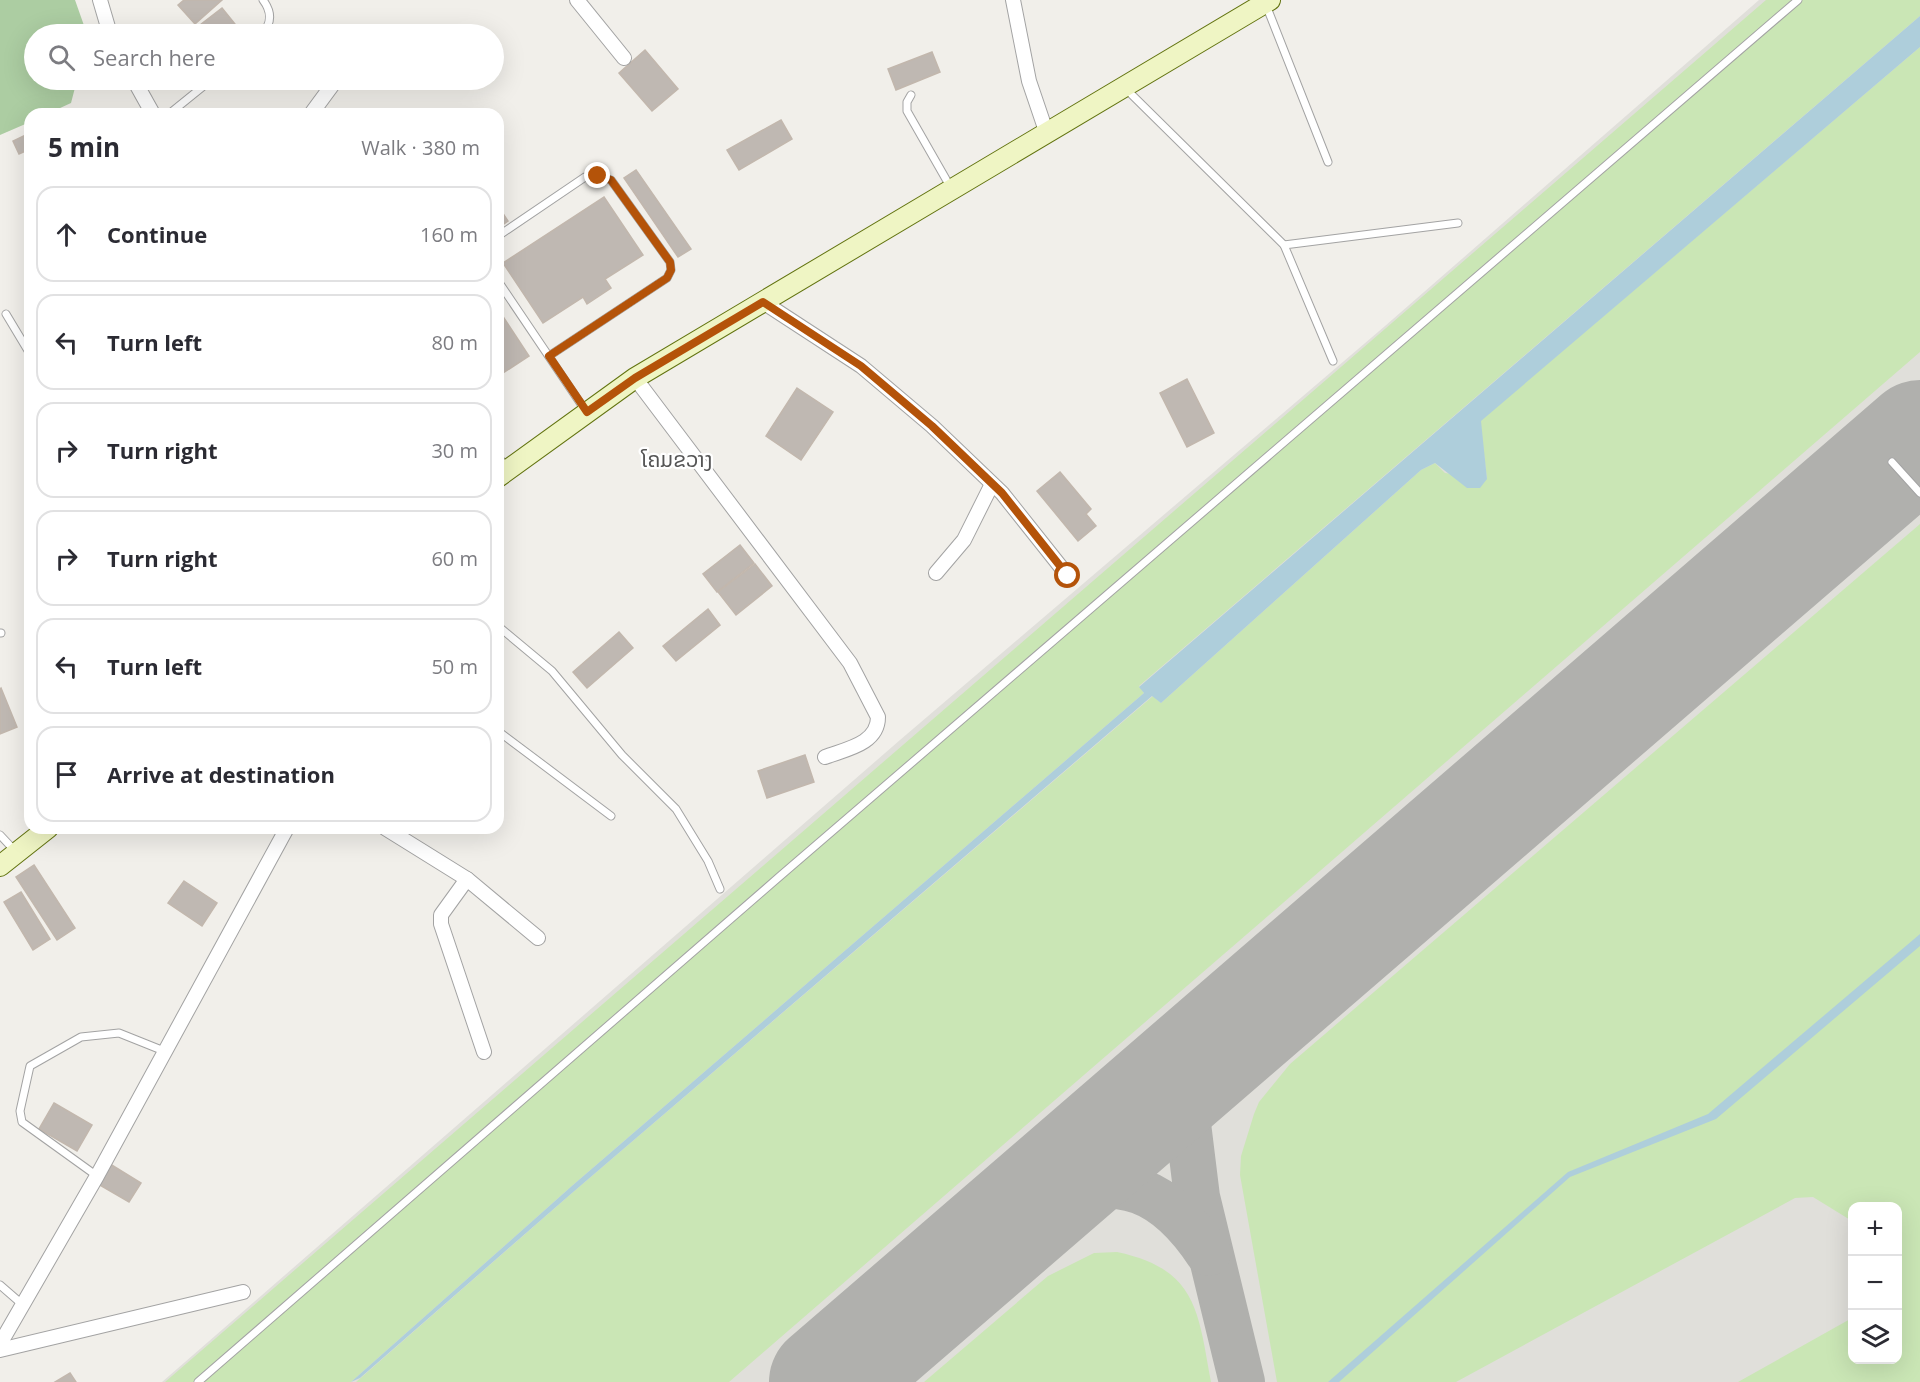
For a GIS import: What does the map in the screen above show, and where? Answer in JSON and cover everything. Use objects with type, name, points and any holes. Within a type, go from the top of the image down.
[{"type":"main road","points":[[504,465],[635,378],[1267,2]]},
{"type":"main road","points":[[0,866],[41,834]]},
{"type":"street","points":[[100,0],[107,24]]},
{"type":"street","points":[[577,0],[624,58]]},
{"type":"street","points":[[1013,0],[1029,81],[1047,134]]},
{"type":"street","points":[[140,90],[150,108]]},
{"type":"street","points":[[315,108],[329,90]]},
{"type":"street","points":[[763,302],[861,366],[932,426],[992,484],[1068,576]]},
{"type":"street","points":[[635,378],[850,663],[878,717],[878,725],[865,742],[825,757]]},
{"type":"street","points":[[936,573],[964,540],[992,484]]},
{"type":"street","points":[[0,1344],[96,1176],[284,834]]},
{"type":"street","points":[[395,834],[467,879],[538,938]]},
{"type":"street","points":[[467,879],[441,915],[441,924],[484,1052]]},
{"type":"street","points":[[0,1350],[243,1292]]},
{"type":"lane","points":[[263,0],[270,11],[268,24]]},
{"type":"lane","points":[[198,1382],[779,877],[1798,0]]},
{"type":"lane","points":[[1267,2],[1328,162]]},
{"type":"lane","points":[[1123,87],[1284,245],[1333,361]]},
{"type":"lane","points":[[176,108],[199,90]]},
{"type":"lane","points":[[911,94],[907,102],[907,111],[952,190]]},
{"type":"lane","points":[[504,232],[585,177],[598,176],[611,180],[670,262],[671,270],[667,278],[549,356]]},
{"type":"lane","points":[[1284,245],[1458,223]]},
{"type":"lane","points":[[504,290],[587,412]]},
{"type":"lane","points":[[6,314],[24,344]]},
{"type":"lane","points":[[1892,462],[1920,494]]},
{"type":"lane","points":[[504,631],[552,671],[621,755],[676,809],[708,861],[720,889]]},
{"type":"lane","points":[[504,736],[610,816]]},
{"type":"lane","points":[[0,836],[17,853]]},
{"type":"lane","points":[[96,1176],[22,1122],[20,1111],[30,1066],[81,1037],[119,1033],[164,1051]]},
{"type":"lane","points":[[0,1285],[22,1305]]},
{"type":"shaded area","points":[[1759,0],[1920,0],[1920,1382],[162,1382],[900,740],[1385,326]]},
{"type":"green space","points":[[0,0],[75,0],[83,24],[24,24],[24,90],[74,90],[71,103],[60,108],[24,108],[24,125],[0,135]]},
{"type":"green space","points":[[1766,0],[1920,0],[1920,16],[1139,686],[1144,693],[573,1185],[351,1382],[165,1382]]},
{"type":"green space","points":[[1920,47],[1920,352],[729,1382],[356,1382],[572,1193],[1153,696],[1161,703],[1421,470],[1435,463],[1445,473],[1487,479],[1480,421]]},
{"type":"green space","points":[[1920,524],[1920,1382],[1738,1382],[1848,1320],[1848,1364],[1902,1364],[1902,1202],[1848,1202],[1848,1219],[1813,1197],[1795,1198],[1456,1382],[1277,1382],[1240,1175],[1241,1156],[1259,1102],[1290,1064]]},
{"type":"green space","points":[[1117,1252],[1143,1260],[1164,1270],[1178,1282],[1189,1297],[1197,1314],[1211,1382],[924,1382],[1048,1276],[1094,1253]]},
{"type":"water","points":[[1920,16],[1920,47],[1481,421],[1487,479],[1480,488],[1467,488],[1435,463],[1421,470],[1161,703],[1152,696],[572,1193],[360,1378],[351,1382],[573,1185],[1144,693],[1139,687]]},
{"type":"water","points":[[1920,934],[1920,946],[1716,1119],[1570,1177],[1339,1382],[1328,1382],[1568,1172],[1708,1114]]},
{"type":"building","points":[[184,0],[222,0],[195,24],[178,5]]},
{"type":"building","points":[[222,8],[235,24],[201,24]]},
{"type":"building","points":[[645,50],[678,89],[652,111],[619,73]]},
{"type":"building","points":[[932,52],[940,72],[896,90],[888,69]]},
{"type":"building","points":[[781,120],[792,139],[739,170],[727,150]]},
{"type":"building","points":[[24,136],[24,152],[19,154],[13,141]]},
{"type":"building","points":[[636,170],[691,249],[678,257],[624,178]]},
{"type":"building","points":[[604,197],[643,255],[605,279],[611,288],[587,304],[583,297],[543,323],[504,262]]},
{"type":"building","points":[[504,318],[529,356],[504,372]]},
{"type":"building","points":[[1187,379],[1214,433],[1187,447],[1160,393]]},
{"type":"building","points":[[797,388],[833,412],[801,460],[766,436]]},
{"type":"building","points":[[1060,472],[1091,509],[1086,514],[1096,526],[1078,541],[1037,491]]},
{"type":"building","points":[[740,545],[754,563],[717,592],[703,574]]},
{"type":"building","points":[[755,564],[772,586],[736,615],[718,592]]},
{"type":"building","points":[[708,609],[720,625],[676,661],[663,646]]},
{"type":"building","points":[[619,632],[633,648],[587,688],[573,672]]},
{"type":"building","points":[[0,689],[17,727],[0,734]]},
{"type":"building","points":[[805,755],[814,782],[767,798],[758,771]]},
{"type":"building","points":[[34,865],[75,928],[57,940],[16,877]]},
{"type":"building","points":[[184,881],[217,903],[202,926],[168,903]]},
{"type":"building","points":[[21,892],[50,939],[33,950],[4,902]]},
{"type":"building","points":[[54,1103],[92,1125],[77,1151],[39,1129]]},
{"type":"building","points":[[110,1164],[141,1183],[129,1202],[98,1184]]},
{"type":"building","points":[[70,1373],[76,1382],[55,1382]]},
{"type":"taxiway","points":[[1182,1075],[1197,1197],[1242,1382]]},
{"type":"taxiway","points":[[1047,1191],[1074,1186],[1098,1185],[1120,1186],[1140,1191],[1158,1200],[1175,1213],[1208,1253]]},
{"type":"runway","points":[[827,1382],[1920,438]]},
{"type":"district","name":"ໂຄມຂວາງ","points":[[677,460]]},
{"type":"route","points":[[598,176],[611,180],[670,262],[671,270],[667,278],[549,356],[587,412],[635,378],[763,302],[861,366],[932,426],[1002,493],[1068,576]]}]
